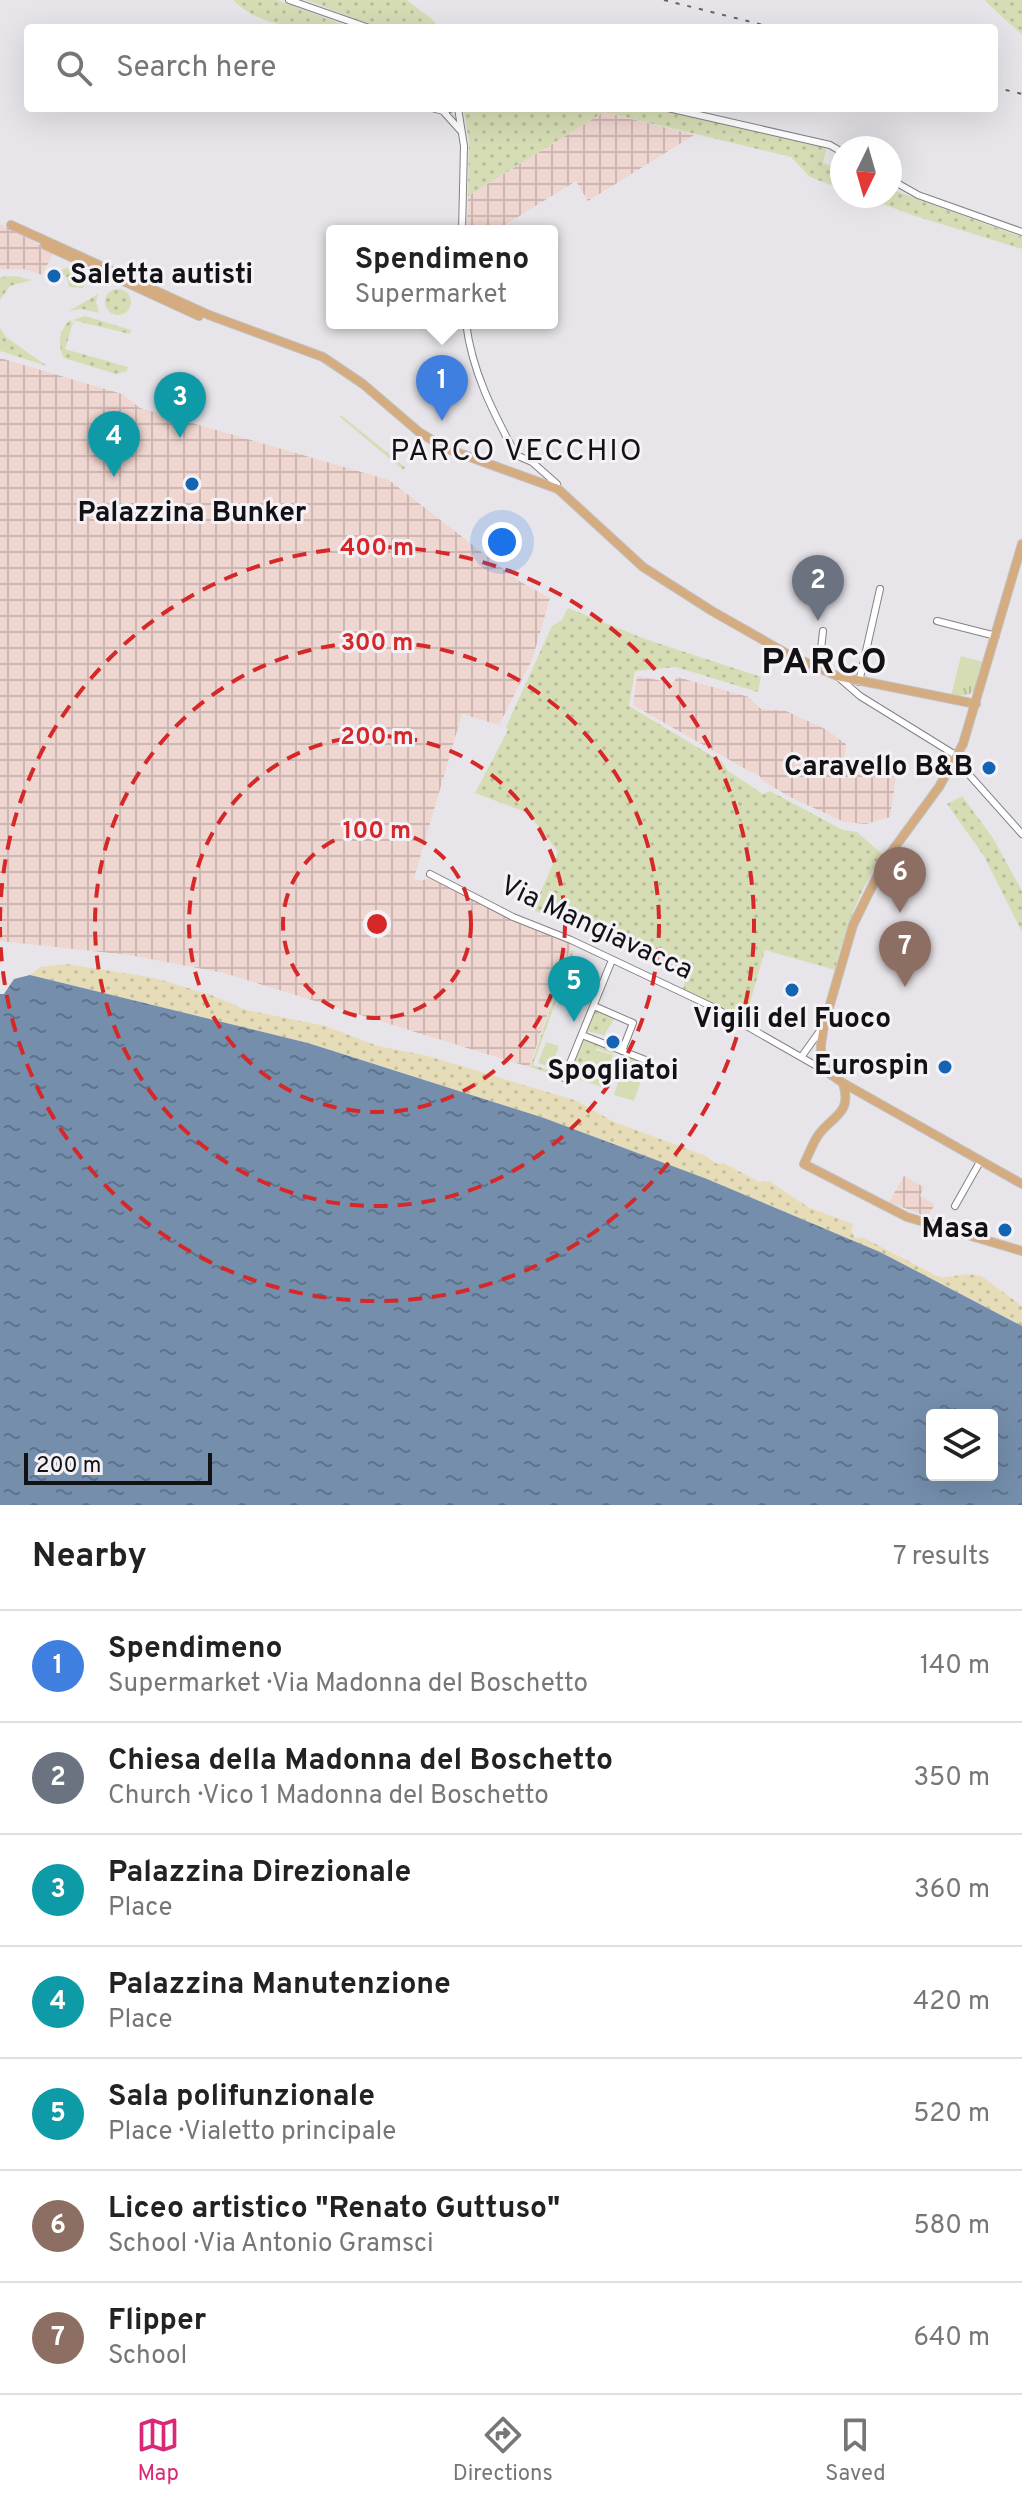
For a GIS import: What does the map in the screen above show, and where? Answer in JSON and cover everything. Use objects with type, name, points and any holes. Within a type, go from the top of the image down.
[{"type":"main road","points":[[0,218],[194,308],[323,357],[363,384],[430,440],[468,459],[558,489],[629,557],[652,574],[750,633],[819,668],[859,682],[976,704]]},
{"type":"main road","points":[[1022,544],[976,704],[954,756],[884,862],[853,925],[824,1025],[821,1059],[827,1072],[843,1083],[1022,1184]]},
{"type":"main road","points":[[843,1083],[847,1098],[845,1106],[817,1136],[804,1164],[907,1217],[1022,1251]]},
{"type":"street","points":[[289,0],[358,24]]},
{"type":"street","points":[[444,112],[460,130]]},
{"type":"street","points":[[457,112],[464,146],[462,225]]},
{"type":"street","points":[[686,112],[830,145]]},
{"type":"street","points":[[902,186],[918,195],[1022,232]]},
{"type":"street","points":[[467,329],[470,356],[484,393],[516,455],[532,462],[557,484],[558,489]]},
{"type":"street","points":[[500,469],[516,455]]},
{"type":"street","points":[[859,682],[880,589]]},
{"type":"street","points":[[937,621],[996,636]]},
{"type":"street","points":[[819,668],[823,631]]},
{"type":"street","points":[[837,676],[860,696],[954,756],[1022,834]]},
{"type":"street","name":"Via Mangiavacca","points":[[430,874],[513,917],[547,929],[715,1008],[827,1072]]},
{"type":"street","points":[[564,1078],[612,960]]},
{"type":"street","points":[[594,1006],[633,1023],[622,1051]]},
{"type":"street","points":[[802,1056],[824,1025]]},
{"type":"street","points":[[582,1035],[648,1061]]},
{"type":"street","points":[[955,1206],[981,1160]]},
{"type":"shaded area","points":[[604,112],[694,135],[588,201],[576,181],[505,225],[467,225],[468,196]]},
{"type":"shaded area","points":[[0,224],[54,252],[42,275],[23,269],[0,269]]},
{"type":"shaded area","points":[[0,358],[122,394],[140,408],[389,480],[519,581],[550,598],[532,660],[499,725],[462,714],[414,878],[421,881],[429,878],[512,920],[572,944],[529,1067],[224,973],[129,955],[0,941]]},
{"type":"shaded area","points":[[637,676],[673,683],[677,677],[749,697],[761,709],[786,711],[825,729],[846,744],[844,762],[879,766],[896,778],[890,817],[866,824],[844,822],[790,797],[763,781],[758,774],[633,705]]},
{"type":"shaded area","points":[[904,1176],[924,1187],[920,1196],[935,1204],[928,1217],[889,1202]]},
{"type":"green space","points":[[233,0],[277,0],[342,24],[279,24],[246,10]]},
{"type":"green space","points":[[306,0],[407,0],[436,24],[369,24]]},
{"type":"green space","points":[[984,0],[1022,0],[1022,35]]},
{"type":"green space","points":[[464,112],[604,112],[468,196],[469,141]]},
{"type":"green space","points":[[604,112],[670,112],[827,146],[823,163],[830,166],[830,184],[810,177],[791,157]]},
{"type":"green space","points":[[902,193],[1022,237],[1022,249],[893,208],[902,208]]},
{"type":"green space","points":[[68,268],[85,274],[87,280],[83,288],[69,287],[67,277],[55,271]]},
{"type":"green space","points":[[0,277],[32,280],[10,286],[0,300]]},
{"type":"green space","points":[[118,289],[127,293],[131,302],[127,311],[118,315],[109,311],[105,302],[109,293]]},
{"type":"green space","points":[[98,294],[96,302],[99,313],[82,309],[69,311]]},
{"type":"green space","points":[[85,316],[131,330],[130,334],[72,320]]},
{"type":"green space","points":[[70,320],[73,323],[65,349],[128,367],[127,371],[116,374],[64,358],[60,338]]},
{"type":"green space","points":[[0,328],[6,337],[47,366],[0,351]]},
{"type":"green space","points":[[340,417],[405,467],[403,470]]},
{"type":"green space","points":[[568,608],[645,639],[761,677],[758,692],[676,667],[635,671],[629,706],[722,762],[728,771],[763,794],[770,791],[843,830],[857,832],[882,854],[854,910],[835,970],[765,950],[748,1010],[742,1018],[683,989],[687,974],[567,915],[551,917],[533,910],[558,852],[528,813],[475,793],[508,730],[506,727],[552,626],[562,620]]},
{"type":"green space","points":[[961,656],[983,662],[976,689],[968,695],[951,696]]},
{"type":"green space","points":[[962,796],[993,838],[1022,891],[1022,932],[984,856],[947,804]]},
{"type":"green space","points":[[571,950],[574,951],[533,1065],[564,1078],[530,1067]]},
{"type":"green space","points":[[595,1009],[615,1018],[604,1035],[586,1031]]},
{"type":"green space","points":[[582,1038],[614,1050],[613,1054],[597,1048],[590,1069],[573,1064]]},
{"type":"green space","points":[[546,1042],[559,1046],[551,1067],[538,1063]]},
{"type":"green space","points":[[596,1050],[613,1055],[602,1087],[568,1076],[573,1064],[590,1069]]},
{"type":"green space","points":[[626,1056],[647,1063],[634,1101],[614,1095]]},
{"type":"sand","points":[[67,964],[155,978],[247,1010],[325,1026],[378,1046],[428,1056],[577,1101],[614,1122],[704,1155],[717,1164],[724,1163],[759,1182],[769,1181],[808,1207],[853,1224],[851,1230],[855,1238],[864,1238],[941,1278],[967,1274],[981,1276],[1022,1306],[1022,1326],[880,1252],[707,1179],[544,1118],[308,1043],[30,975],[40,967]]},
{"type":"water","points":[[30,975],[308,1043],[544,1118],[707,1179],[880,1252],[1022,1326],[1022,1505],[0,1505],[0,994],[4,994],[14,979]]},
{"type":"railway","points":[[664,0],[759,24]]},
{"type":"railway","points":[[998,88],[1022,94]]},
{"type":"place","name":"Saletta autisti","points":[[54,276]]},
{"type":"place","name":"Spendimeno","points":[[442,421]]},
{"type":"place","name":"Palazzina Direzionale","points":[[180,438]]},
{"type":"place","name":"Palazzina Manutenzione","points":[[114,477]]},
{"type":"place","name":"Palazzina Bunker","points":[[192,484]]},
{"type":"place","name":"Chiesa della Madonna del Boschetto","points":[[818,621]]},
{"type":"place","name":"Caravello B&B","points":[[989,768]]},
{"type":"place","name":"Liceo artistico \"Renato Guttuso\"","points":[[900,913]]},
{"type":"place","name":"Flipper","points":[[905,987]]},
{"type":"place","name":"Vigili del Fuoco","points":[[792,990]]},
{"type":"place","name":"Sala polifunzionale","points":[[574,1022]]},
{"type":"place","name":"Spogliatoi","points":[[613,1042]]},
{"type":"place","name":"Eurospin","points":[[945,1067]]},
{"type":"place","name":"Masa","points":[[1005,1230]]},
{"type":"district","name":"PARCO VECCHIO","points":[[517,452]]},
{"type":"district","name":"PARCO","points":[[825,664]]}]
